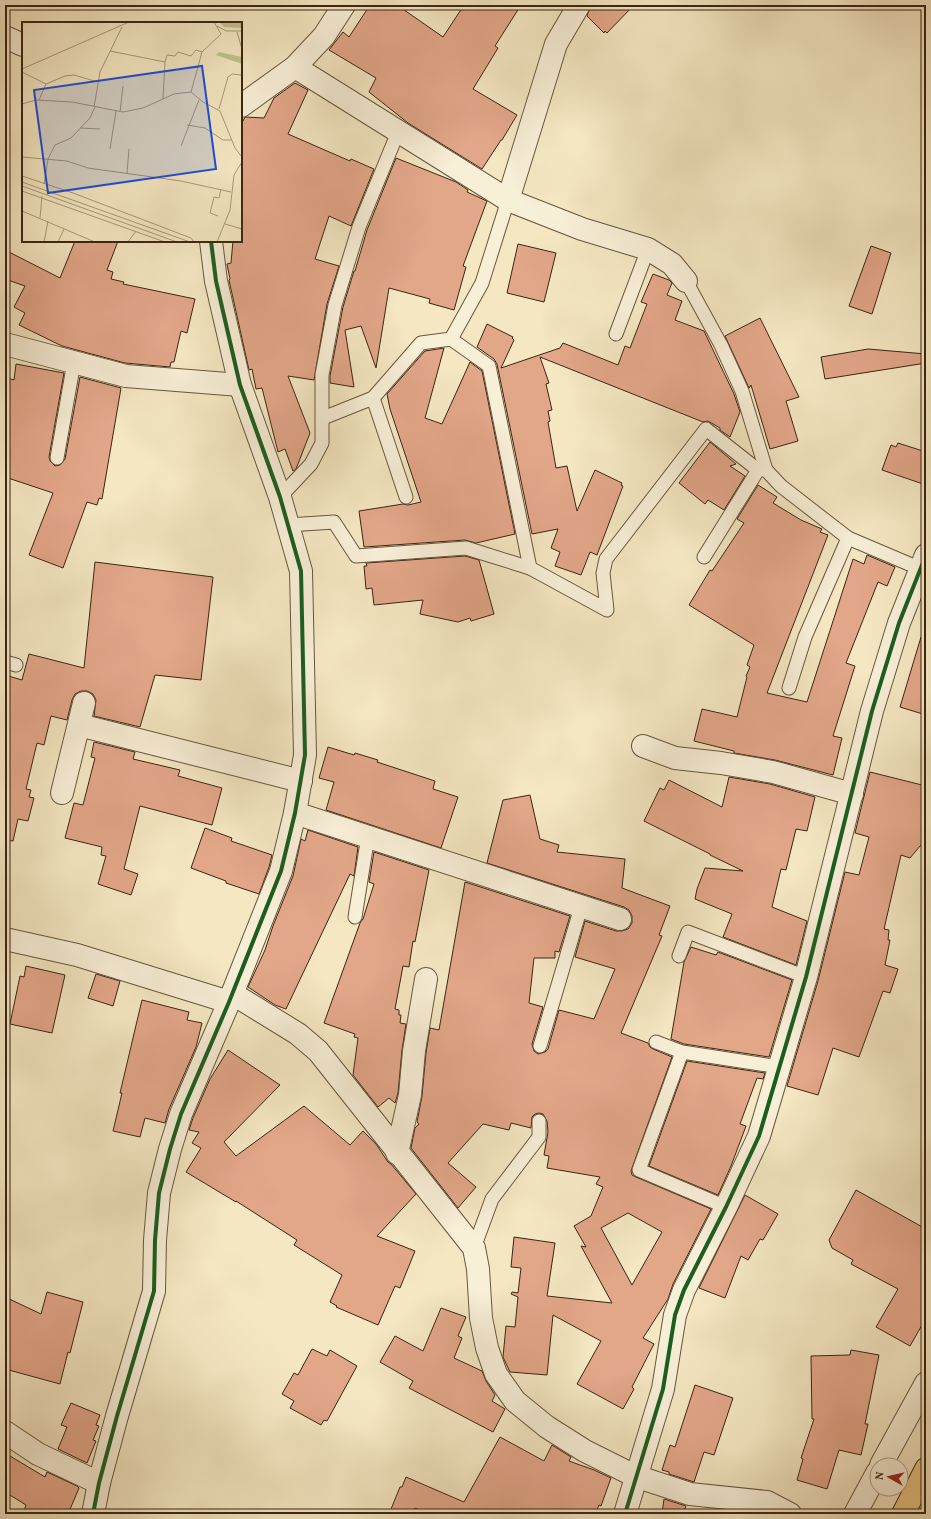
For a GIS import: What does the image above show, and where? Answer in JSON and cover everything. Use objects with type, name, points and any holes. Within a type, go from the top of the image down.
[{"type":"highway","points":[[903,1514],[926,1469]]},
{"type":"street","points":[[242,105],[295,67],[324,36],[344,5]]},
{"type":"street","points":[[508,200],[556,44],[579,5]]},
{"type":"street","points":[[5,37],[22,44]]},
{"type":"street","points":[[295,67],[508,200],[582,229],[648,249],[672,264],[686,281]]},
{"type":"street","points":[[93,1514],[99,1483],[117,1416],[154,1291],[155,1240],[159,1193],[170,1149],[182,1114],[231,998],[281,871],[295,812],[305,755],[300,572],[280,497],[240,386],[216,281],[211,242]]},
{"type":"street","points":[[5,344],[126,376],[240,386]]},
{"type":"street","points":[[625,1514],[635,1476],[663,1389],[675,1315],[684,1290],[726,1207],[759,1136],[806,977],[872,711],[899,623],[923,562]]},
{"type":"street","points":[[62,793],[84,703]]},
{"type":"street","points":[[79,725],[301,781]]},
{"type":"street","points":[[642,746],[675,758],[721,763],[773,772],[852,794]]},
{"type":"street","points":[[295,812],[620,919]]},
{"type":"street","points":[[6,943],[77,955],[231,998],[298,1034],[318,1051],[474,1248],[478,1269],[482,1318],[487,1348],[496,1374],[515,1401],[547,1427],[585,1451],[635,1476],[690,1494],[767,1502],[790,1514]]},
{"type":"street","points":[[398,1153],[410,1095],[414,1051],[426,979]]},
{"type":"street","points":[[885,1457],[926,1383]]},
{"type":"street","points":[[5,1432],[38,1454],[99,1483]]},
{"type":"street","points":[[854,1514],[869,1487]]},
{"type":"lane","points":[[280,497],[311,464],[322,442],[322,375],[335,304],[359,226],[398,132]]},
{"type":"lane","points":[[451,339],[482,283],[508,200]]},
{"type":"lane","points":[[616,334],[648,249]]},
{"type":"lane","points":[[686,281],[721,345],[742,391],[762,470],[704,557]]},
{"type":"lane","points":[[322,418],[373,398],[421,343],[451,339],[489,366],[530,568]]},
{"type":"lane","points":[[57,458],[74,362]]},
{"type":"lane","points":[[373,398],[406,497]]},
{"type":"lane","points":[[288,525],[334,522],[356,556],[466,548],[530,568],[607,610],[603,573],[606,559],[706,429],[762,470],[780,486],[848,538],[923,562]]},
{"type":"lane","points":[[789,688],[805,637],[848,538]]},
{"type":"lane","points":[[355,917],[368,836]]},
{"type":"lane","points":[[540,1046],[581,906]]},
{"type":"lane","points":[[679,956],[688,932],[806,977]]},
{"type":"lane","points":[[656,1042],[682,1052],[780,1068]]},
{"type":"lane","points":[[682,1052],[638,1170],[726,1207]]},
{"type":"lane","points":[[474,1248],[492,1199],[539,1137],[539,1121]]},
{"type":"building","points":[[370,5],[397,5],[443,37],[464,5],[521,5],[495,46],[498,48],[473,89],[517,115],[482,169],[408,123],[369,92],[376,78],[329,50],[343,32],[349,37]]},
{"type":"building","points":[[591,5],[634,5],[607,33],[605,31],[604,33],[587,16]]},
{"type":"building","points":[[295,83],[308,90],[288,134],[350,161],[351,159],[374,169],[351,226],[329,216],[315,259],[339,266],[327,304],[314,380],[288,376],[310,433],[296,469],[293,471],[285,449],[278,452],[262,388],[256,389],[252,369],[249,370],[229,280],[227,264],[231,263],[233,242],[242,242],[242,120],[245,117],[264,118],[274,98]]},
{"type":"building","points":[[396,158],[456,182],[468,190],[467,192],[487,201],[463,266],[466,267],[454,310],[429,303],[430,299],[389,288],[376,368],[361,326],[345,330],[354,387],[330,383],[343,307],[367,230]]},
{"type":"building","points":[[75,242],[118,242],[107,270],[113,272],[111,279],[124,282],[123,284],[195,299],[187,333],[181,331],[174,362],[171,362],[170,367],[125,363],[62,346],[19,325],[25,313],[14,307],[25,286],[5,279],[5,250],[60,278]]},
{"type":"building","points":[[518,244],[556,253],[544,302],[507,293]]},
{"type":"building","points":[[871,246],[891,253],[872,314],[849,306]]},
{"type":"building","points":[[653,274],[669,280],[672,283],[667,295],[682,301],[675,320],[704,331],[734,394],[740,412],[730,437],[720,430],[720,428],[708,421],[703,422],[540,357],[549,383],[546,384],[552,410],[548,411],[550,421],[548,422],[556,468],[567,466],[577,511],[595,470],[622,483],[621,485],[623,486],[597,555],[590,552],[581,575],[555,566],[560,552],[551,548],[558,529],[532,534],[497,364],[494,359],[477,347],[487,324],[513,337],[512,338],[514,340],[501,368],[560,348],[563,343],[618,365],[625,346],[630,348],[647,304],[641,302]]},
{"type":"building","points":[[760,318],[799,397],[786,401],[798,441],[770,449],[751,385],[749,388],[725,336]]},
{"type":"building","points":[[444,348],[425,418],[442,424],[470,362],[482,371],[515,534],[476,543],[465,540],[364,547],[359,511],[421,502],[390,409],[387,394],[425,351]]},
{"type":"building","points":[[868,349],[926,354],[926,363],[825,379],[821,357]]},
{"type":"building","points":[[16,364],[64,373],[49,457],[50,461],[55,466],[60,465],[65,459],[80,377],[121,388],[102,499],[99,498],[97,505],[87,502],[63,568],[29,555],[53,493],[5,477],[5,377],[14,380]]},
{"type":"building","points":[[710,442],[736,464],[730,466],[745,476],[724,510],[708,500],[705,504],[679,483]]},
{"type":"building","points":[[898,443],[926,452],[926,485],[882,470],[891,445],[896,447]]},
{"type":"building","points":[[758,485],[777,497],[773,503],[801,520],[822,529],[820,532],[828,535],[767,693],[807,702],[853,559],[864,564],[867,555],[895,567],[887,586],[878,582],[846,663],[855,666],[833,736],[842,738],[833,775],[775,760],[734,753],[734,751],[694,741],[702,709],[737,717],[746,676],[750,667],[747,665],[754,645],[689,605],[710,570],[712,571],[744,523],[737,519]]},
{"type":"building","points":[[465,556],[479,560],[494,614],[471,621],[470,618],[458,622],[420,614],[423,600],[374,605],[372,588],[366,589],[364,566],[367,566],[366,563]]},
{"type":"building","points":[[95,562],[213,577],[201,680],[155,675],[140,727],[94,716],[96,700],[93,694],[87,691],[81,691],[75,694],[67,720],[51,716],[44,745],[37,743],[26,789],[31,790],[29,797],[34,798],[28,821],[18,819],[13,841],[5,840],[5,675],[22,680],[29,654],[84,668]]},
{"type":"building","points":[[921,637],[926,638],[926,715],[900,707]]},
{"type":"building","points":[[94,742],[135,752],[133,759],[180,770],[178,776],[222,788],[212,825],[140,806],[124,869],[138,874],[131,895],[98,884],[106,856],[101,855],[102,847],[65,838],[74,803],[83,805],[95,758],[91,757]]},
{"type":"building","points":[[328,747],[354,755],[355,753],[378,760],[377,762],[435,781],[433,789],[458,797],[441,848],[326,810],[334,782],[319,778]]},
{"type":"building","points":[[870,772],[926,786],[926,839],[910,858],[901,855],[884,929],[889,930],[888,940],[890,940],[885,965],[898,969],[890,993],[883,991],[859,1057],[833,1048],[818,1095],[787,1086],[818,981],[845,872],[859,875],[869,837],[855,833]]},
{"type":"building","points":[[729,777],[770,784],[815,797],[807,831],[796,829],[786,870],[781,869],[772,907],[807,921],[796,965],[723,937],[732,914],[695,899],[705,868],[743,871],[644,821],[660,788],[664,790],[669,780],[722,807]]},
{"type":"building","points":[[530,795],[540,839],[559,845],[557,852],[625,859],[622,888],[670,906],[659,935],[662,936],[621,1033],[648,1043],[653,1049],[672,1057],[631,1171],[632,1175],[636,1177],[711,1209],[673,1284],[668,1299],[643,1338],[654,1344],[632,1387],[634,1389],[623,1409],[577,1384],[601,1341],[553,1315],[547,1375],[510,1372],[503,1357],[506,1326],[515,1327],[518,1297],[511,1294],[512,1292],[518,1293],[521,1268],[511,1267],[514,1237],[555,1243],[547,1296],[612,1303],[581,1246],[586,1247],[574,1226],[591,1216],[603,1187],[596,1184],[600,1177],[547,1168],[549,1156],[544,1155],[548,1132],[547,1121],[543,1114],[539,1113],[532,1117],[531,1128],[511,1123],[509,1130],[483,1124],[448,1163],[476,1187],[458,1208],[411,1148],[415,1128],[419,1124],[417,1122],[422,1096],[430,1028],[439,1030],[465,882],[570,916],[559,952],[555,951],[555,958],[534,958],[529,1003],[543,1007],[532,1044],[534,1051],[538,1054],[545,1052],[548,1049],[559,1010],[594,1019],[615,969],[575,957],[585,921],[616,931],[628,929],[632,923],[632,916],[629,910],[624,907],[487,863],[503,800]],"holes":[[[628,1213],[662,1232],[632,1285],[601,1228]]]},
{"type":"building","points":[[205,828],[232,838],[231,841],[272,855],[259,894],[226,883],[226,881],[191,868]]},
{"type":"building","points":[[308,830],[358,847],[354,876],[350,874],[286,1009],[275,1005],[248,987],[265,950],[293,876],[301,839],[305,841]]},
{"type":"building","points":[[374,852],[429,870],[415,942],[413,941],[409,967],[403,966],[395,1009],[399,1010],[399,1015],[401,1015],[400,1023],[406,1024],[398,1093],[395,1103],[389,1098],[378,1107],[353,1075],[358,1038],[354,1037],[355,1034],[324,1023],[360,923],[363,919],[374,884],[369,882]]},
{"type":"building","points":[[691,947],[716,955],[718,952],[792,980],[769,1057],[684,1044],[671,1039],[684,962]]},
{"type":"building","points":[[26,966],[65,975],[52,1033],[10,1024],[20,976],[24,977]]},
{"type":"building","points":[[96,974],[120,981],[113,1006],[88,998]]},
{"type":"building","points":[[142,1000],[189,1012],[187,1020],[202,1023],[196,1047],[169,1109],[165,1123],[145,1118],[140,1137],[113,1131],[122,1093],[120,1093]]},
{"type":"building","points":[[228,1050],[280,1085],[224,1142],[236,1156],[304,1106],[350,1145],[363,1131],[376,1144],[388,1162],[416,1194],[377,1236],[415,1251],[400,1288],[395,1286],[378,1325],[336,1307],[337,1306],[330,1302],[342,1275],[294,1245],[297,1240],[236,1201],[186,1172],[201,1148],[192,1143],[199,1132],[189,1130],[193,1118],[210,1079]]},
{"type":"building","points":[[687,1061],[765,1073],[763,1079],[757,1078],[740,1124],[746,1126],[718,1195],[649,1166]]},
{"type":"building","points":[[856,1190],[926,1229],[926,1318],[910,1346],[876,1327],[898,1289],[851,1264],[853,1260],[832,1248],[829,1240]]},
{"type":"building","points":[[745,1195],[778,1214],[763,1240],[760,1239],[748,1260],[741,1256],[725,1298],[699,1288]]},
{"type":"building","points":[[47,1292],[83,1302],[70,1353],[68,1352],[60,1384],[5,1369],[5,1297],[41,1314]]},
{"type":"building","points":[[441,1308],[466,1317],[458,1336],[462,1338],[454,1358],[482,1371],[486,1381],[495,1395],[492,1401],[505,1409],[493,1432],[409,1388],[413,1381],[380,1362],[395,1336],[423,1351]]},
{"type":"building","points":[[312,1349],[327,1356],[330,1350],[357,1366],[327,1421],[324,1420],[321,1425],[290,1408],[294,1401],[282,1394],[294,1373],[298,1375]]},
{"type":"building","points":[[851,1350],[879,1355],[865,1424],[868,1424],[861,1455],[839,1450],[827,1489],[797,1480],[803,1459],[801,1458],[814,1419],[812,1419],[811,1356],[850,1355]]},
{"type":"building","points":[[695,1385],[733,1398],[714,1455],[704,1452],[694,1482],[669,1474],[669,1472],[662,1470],[670,1445],[675,1447]]},
{"type":"building","points":[[71,1403],[100,1415],[96,1425],[99,1426],[93,1440],[96,1441],[87,1463],[58,1449],[67,1427],[61,1425]]},
{"type":"building","points":[[500,1437],[544,1461],[552,1445],[571,1457],[569,1461],[611,1478],[601,1506],[599,1505],[595,1514],[428,1514],[415,1508],[413,1514],[389,1514],[400,1487],[402,1487],[406,1477],[464,1502]]},
{"type":"building","points":[[5,1453],[45,1477],[47,1472],[77,1486],[79,1488],[68,1514],[23,1514],[26,1505],[5,1492]]},
{"type":"building","points":[[664,1499],[686,1506],[683,1514],[662,1514]]},
{"type":"cycle path","points":[[93,1514],[99,1483],[117,1416],[154,1291],[155,1240],[159,1193],[170,1149],[181,1114],[229,1002],[281,871],[295,813],[305,755],[301,571],[280,497],[240,385],[216,281],[211,242]]},
{"type":"cycle path","points":[[625,1514],[663,1389],[675,1315],[684,1290],[726,1207],[759,1136],[806,977],[872,711],[899,623],[926,555]]}]
